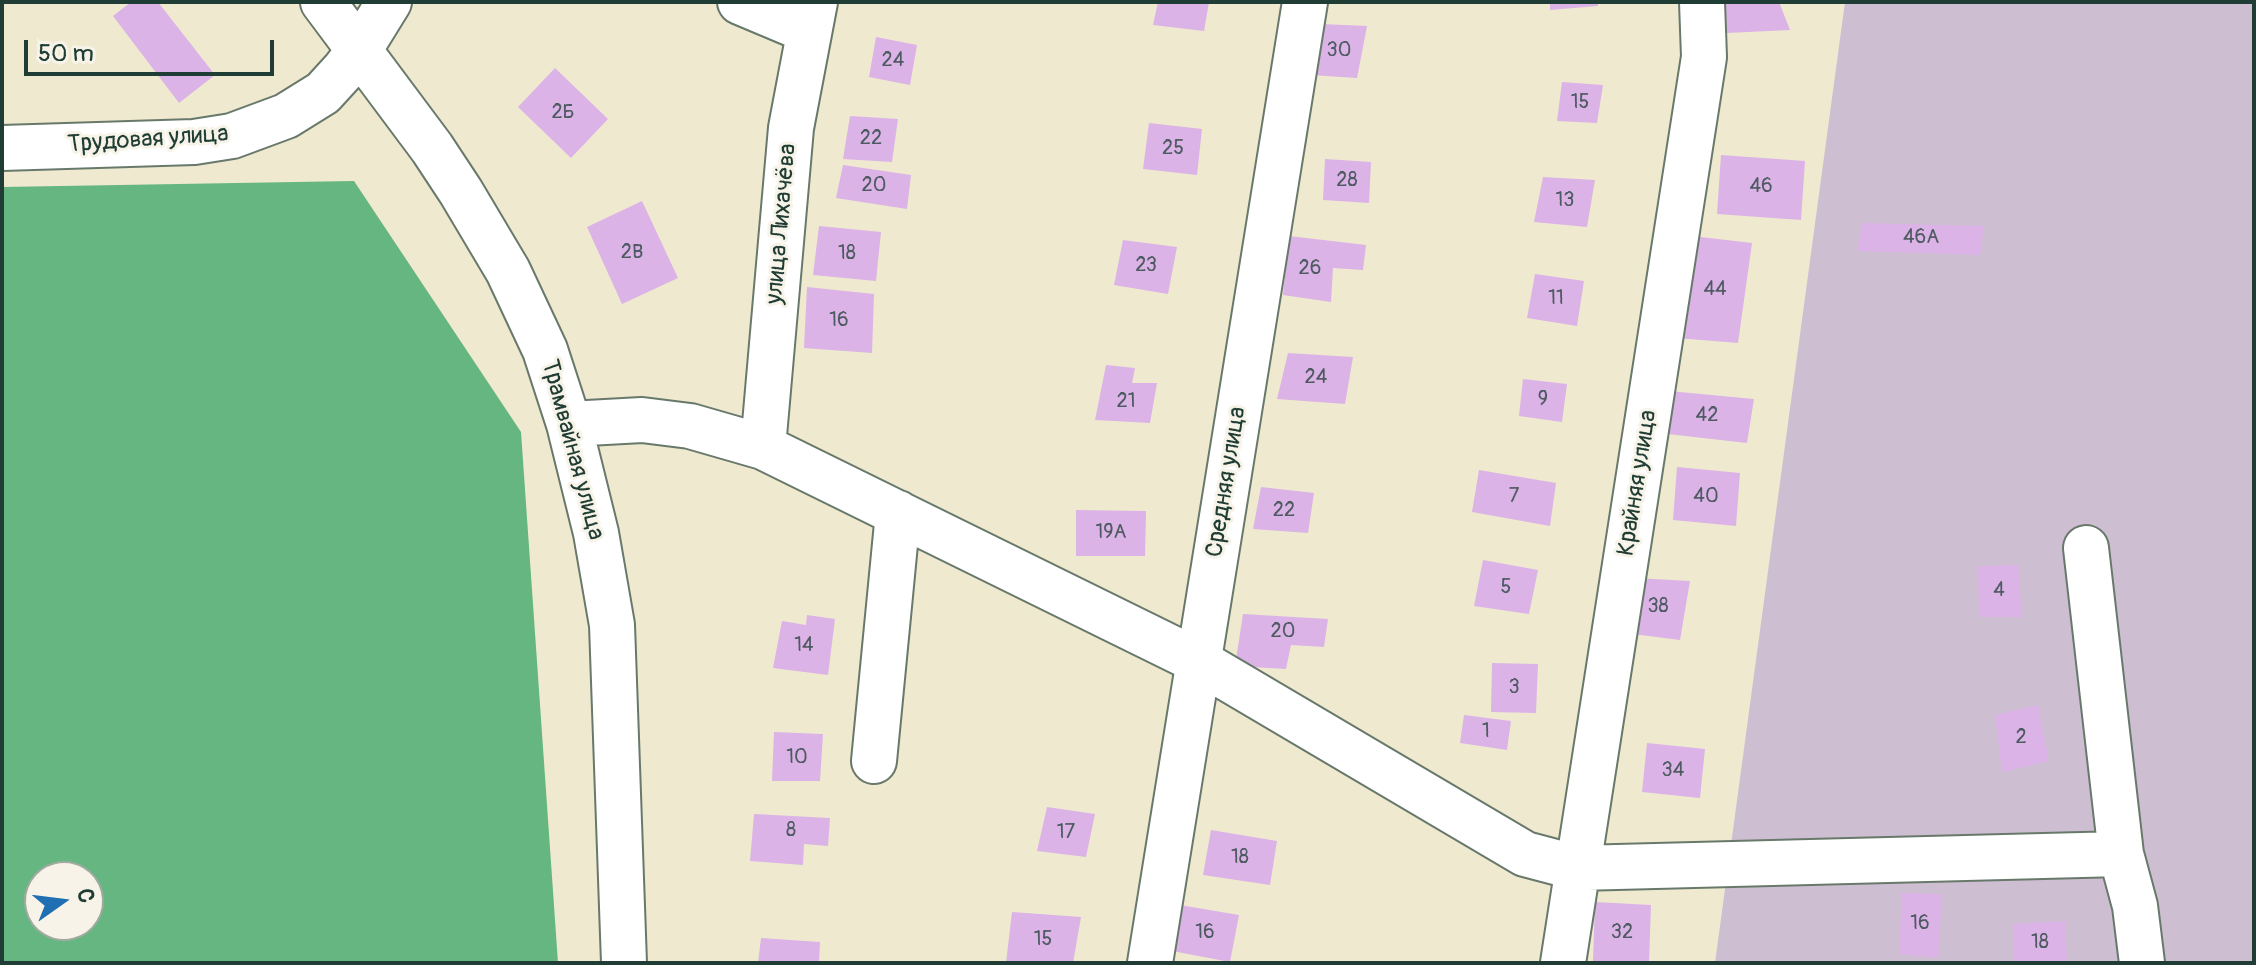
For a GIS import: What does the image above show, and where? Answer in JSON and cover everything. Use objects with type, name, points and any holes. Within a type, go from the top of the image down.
[{"type":"street","name":"Трамвайная улица","points":[[323,2],[461,192],[508,271],[545,350],[569,424],[596,533],[612,625],[624,963]]},
{"type":"street","name":"Трудовая улица","points":[[2,148],[194,142],[232,136],[286,116],[323,93],[344,70],[389,2]]},
{"type":"street","points":[[740,2],[812,17]]},
{"type":"street","name":"Средняя улица","points":[[1150,963],[1305,2]]},
{"type":"street","name":"Крайняя улица","points":[[1563,963],[1704,57],[1702,2]]},
{"type":"street","name":"улица Лихачёва","points":[[763,447],[791,128],[812,17]]},
{"type":"street","points":[[569,424],[642,420],[690,426],[763,447],[1198,661],[1525,854],[1578,868],[2121,854]]},
{"type":"street","points":[[874,761],[898,513]]},
{"type":"street","points":[[2086,548],[2121,854],[2135,906],[2142,963]]},
{"type":"shaded area","points":[[1845,2],[2254,2],[2254,963],[1715,963]]},
{"type":"green space","points":[[354,181],[521,432],[558,963],[2,963],[2,187]]},
{"type":"building","points":[[131,2],[158,2],[215,75],[179,103],[113,16]]},
{"type":"building","points":[[1158,2],[1209,2],[1204,31],[1153,25]]},
{"type":"building","points":[[1550,2],[1598,2],[1598,6],[1550,10]]},
{"type":"building","points":[[1725,2],[1779,2],[1790,30],[1727,33]]},
{"type":"building","points":[[1321,24],[1367,26],[1357,78],[1311,75]]},
{"type":"building","points":[[876,37],[917,45],[910,85],[869,77]]},
{"type":"building","points":[[555,68],[608,119],[571,158],[518,107]]},
{"type":"building","points":[[1562,82],[1603,85],[1597,123],[1557,121]]},
{"type":"building","points":[[850,116],[898,119],[892,162],[843,159]]},
{"type":"building","points":[[1149,123],[1202,129],[1197,175],[1143,169]]},
{"type":"building","points":[[1721,155],[1805,161],[1801,220],[1717,214]]},
{"type":"building","points":[[1325,159],[1371,162],[1369,203],[1323,200]]},
{"type":"building","points":[[843,165],[911,175],[907,209],[836,198]]},
{"type":"building","points":[[1543,177],[1595,180],[1587,227],[1534,222]]},
{"type":"building","points":[[642,201],[678,278],[622,304],[587,227]]},
{"type":"building","points":[[1862,223],[1984,226],[1980,255],[1857,251]]},
{"type":"building","points":[[819,226],[881,232],[876,281],[813,275]]},
{"type":"building","points":[[1289,236],[1366,245],[1363,270],[1333,268],[1331,302],[1283,295]]},
{"type":"building","points":[[1692,236],[1752,243],[1738,343],[1677,338]]},
{"type":"building","points":[[1123,240],[1177,247],[1168,294],[1114,285]]},
{"type":"building","points":[[1535,274],[1584,281],[1577,326],[1527,318]]},
{"type":"building","points":[[807,287],[874,294],[872,353],[804,348]]},
{"type":"building","points":[[1288,353],[1353,357],[1345,404],[1277,399]]},
{"type":"building","points":[[1106,365],[1135,368],[1132,383],[1157,383],[1150,423],[1095,420]]},
{"type":"building","points":[[1523,379],[1567,384],[1562,422],[1519,416]]},
{"type":"building","points":[[1669,391],[1754,399],[1747,443],[1659,433]]},
{"type":"building","points":[[1677,467],[1740,473],[1736,526],[1673,520]]},
{"type":"building","points":[[1479,470],[1556,483],[1550,526],[1472,512]]},
{"type":"building","points":[[1261,487],[1314,493],[1308,533],[1253,529]]},
{"type":"building","points":[[1076,510],[1146,511],[1145,556],[1076,556]]},
{"type":"building","points":[[1483,560],[1538,570],[1529,614],[1474,606]]},
{"type":"building","points":[[2018,565],[2022,617],[1979,617],[1978,566]]},
{"type":"building","points":[[1635,578],[1690,581],[1680,640],[1625,633]]},
{"type":"building","points":[[1243,614],[1328,619],[1324,647],[1291,645],[1286,669],[1235,666]]},
{"type":"building","points":[[807,615],[835,619],[828,675],[773,668],[782,621],[806,625]]},
{"type":"building","points":[[1492,663],[1538,664],[1536,713],[1491,712]]},
{"type":"building","points":[[2038,705],[2049,761],[2002,772],[1995,715]]},
{"type":"building","points":[[1464,715],[1511,721],[1507,750],[1460,743]]},
{"type":"building","points":[[774,732],[823,734],[820,781],[772,781]]},
{"type":"building","points":[[1647,743],[1705,749],[1700,798],[1642,792]]},
{"type":"building","points":[[1047,807],[1095,814],[1086,857],[1037,851]]},
{"type":"building","points":[[754,814],[830,818],[828,846],[804,844],[803,865],[750,861]]},
{"type":"building","points":[[1211,830],[1277,841],[1270,885],[1203,875]]},
{"type":"building","points":[[1902,893],[1942,894],[1938,958],[1899,954]]},
{"type":"building","points":[[1595,902],[1651,905],[1649,963],[1593,961]]},
{"type":"building","points":[[1180,905],[1239,915],[1230,962],[1172,951]]},
{"type":"building","points":[[1012,912],[1081,917],[1073,963],[1006,963]]},
{"type":"building","points":[[2065,921],[2067,963],[2014,963],[2013,924]]},
{"type":"building","points":[[761,938],[820,942],[819,963],[758,963]]}]
